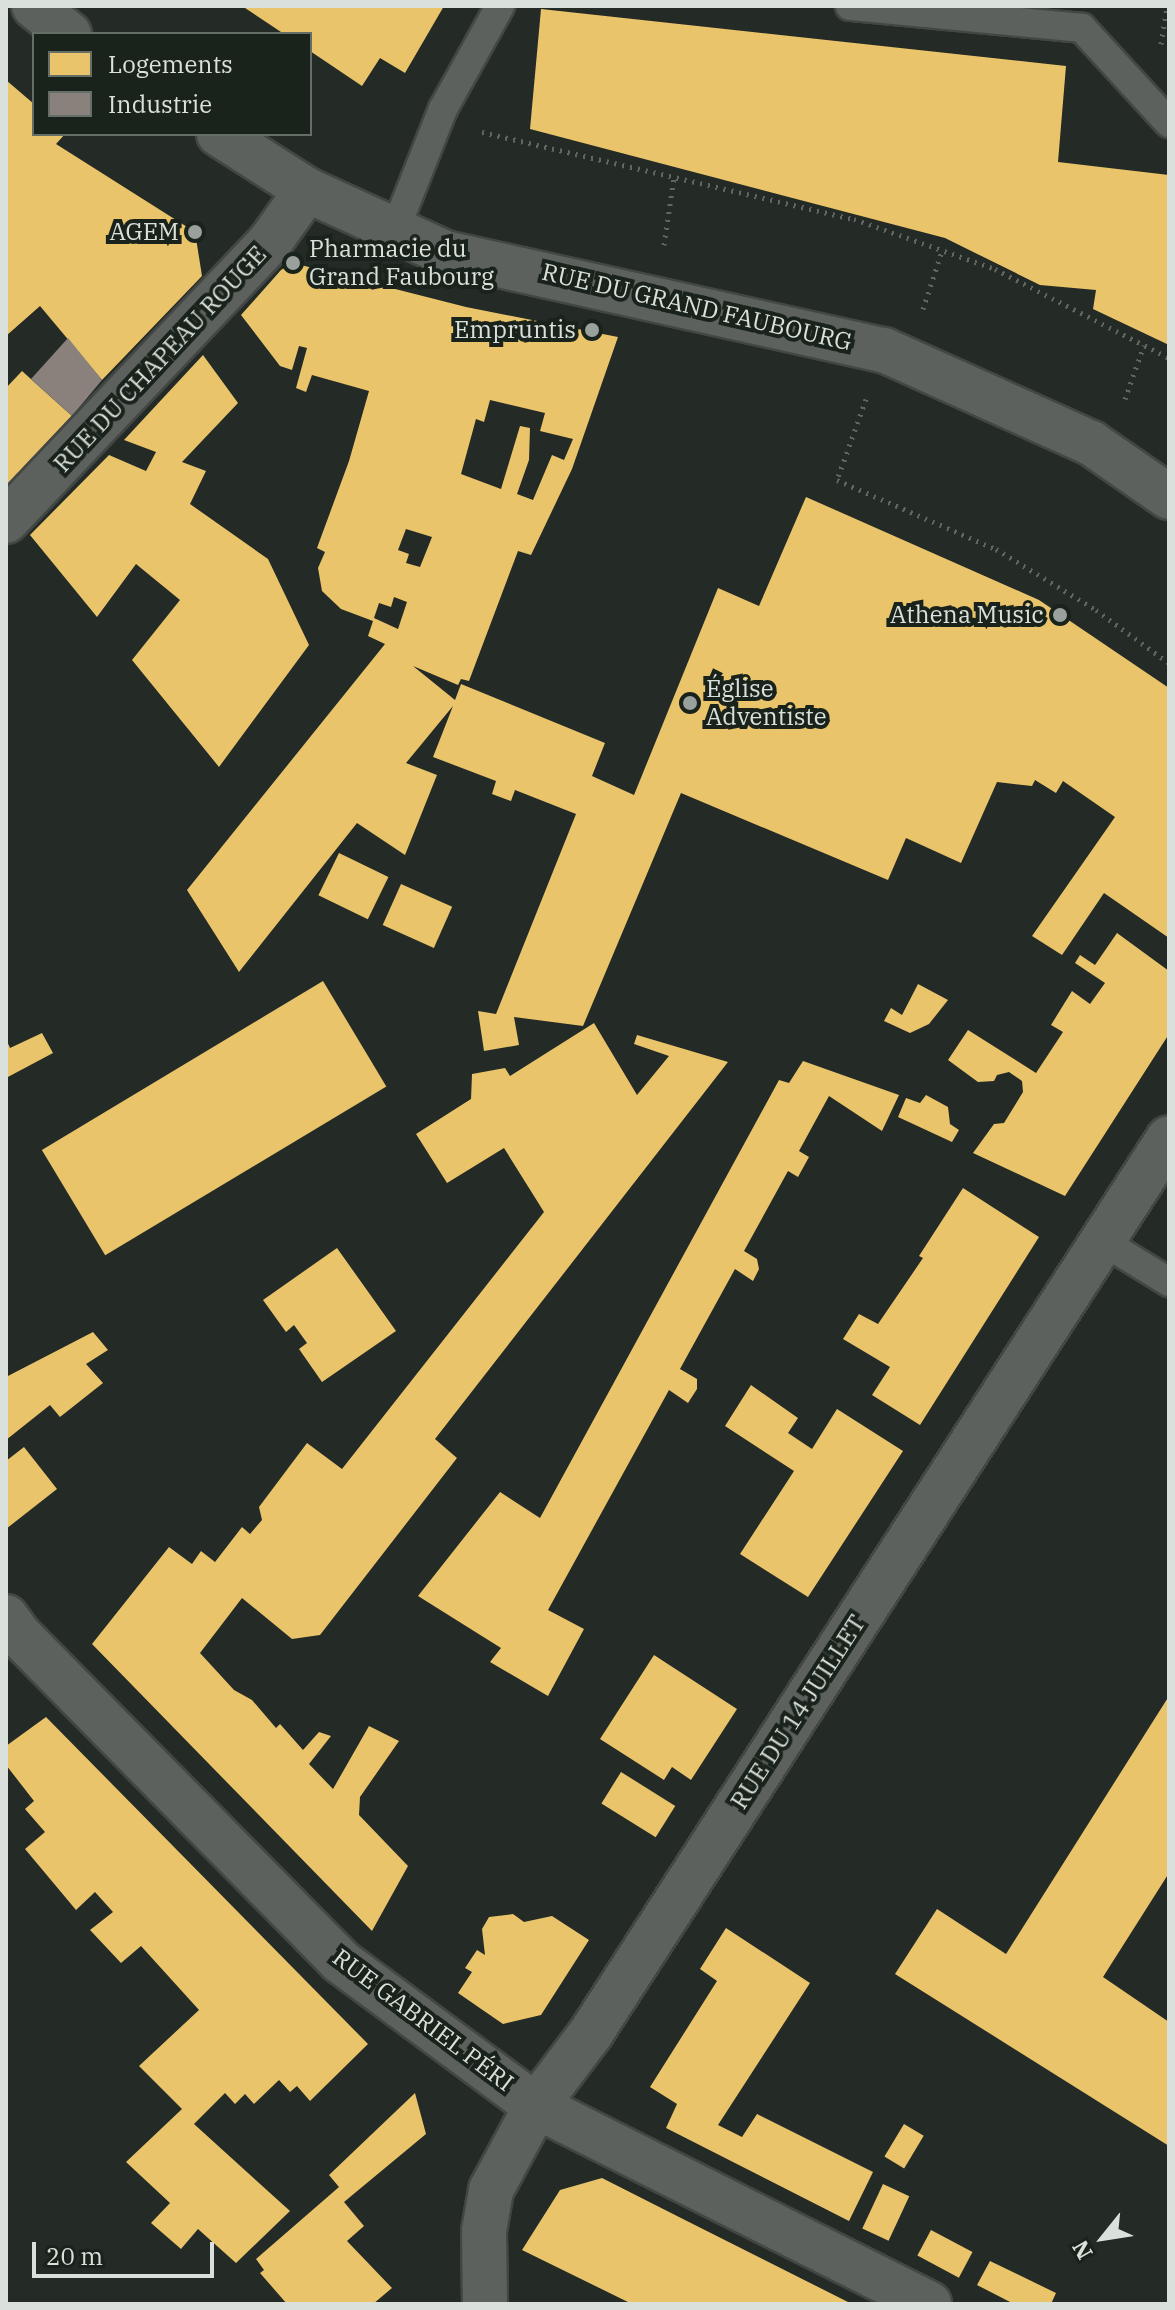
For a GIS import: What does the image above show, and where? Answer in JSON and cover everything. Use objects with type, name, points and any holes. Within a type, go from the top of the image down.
[{"type":"main road","points":[[34,6],[66,32]]},
{"type":"main road","name":"RUE DU GRAND FAUBOURG","points":[[222,136],[307,190],[445,253],[884,350],[1091,443],[1169,497]]},
{"type":"main road","name":"RUE DU CHAPEAU ROUGE","points":[[6,521],[270,242],[307,190]]},
{"type":"main road","name":"RUE DU 14 JUILLET","points":[[485,2304],[484,2231],[491,2190],[536,2106],[599,2019],[1169,1138]]},
{"type":"main road","name":"RUE GABRIEL PÉRI","points":[[11,1632],[340,1961],[536,2106],[929,2304]]},
{"type":"lane","points":[[395,230],[437,122],[500,6]]},
{"type":"lane","points":[[850,6],[1082,28],[1169,123]]},
{"type":"lane","points":[[1102,1241],[1169,1282]]},
{"type":"path","points":[[437,122],[854,219],[995,269],[1169,358]]},
{"type":"path","points":[[656,298],[674,177]]},
{"type":"path","points":[[884,350],[837,480],[996,549],[1096,610],[1169,663]]},
{"type":"building: Logements","points":[[242,6],[444,6],[405,73],[380,58],[362,86],[312,52],[312,32],[281,32]]},
{"type":"building: Logements","points":[[541,9],[1066,66],[1058,162],[1169,175],[1169,345],[1093,309],[1096,290],[1040,285],[945,238],[530,129]]},
{"type":"building: Logements","points":[[6,80],[32,102],[32,136],[63,136],[56,144],[195,232],[202,276],[102,380],[40,306],[6,336]]},
{"type":"building: Logements","points":[[293,263],[466,307],[618,337],[572,469],[531,555],[518,551],[469,681],[461,679],[458,685],[413,666],[455,700],[461,684],[605,743],[592,776],[634,795],[718,588],[759,606],[806,497],[1039,600],[1169,688],[1169,938],[1104,893],[1062,955],[1032,936],[1115,817],[1063,781],[1056,793],[1035,780],[1032,786],[997,782],[961,863],[906,838],[888,880],[681,793],[583,1026],[514,1017],[519,1045],[484,1051],[478,1011],[496,1014],[576,814],[515,790],[511,801],[492,794],[496,781],[433,757],[453,706],[406,763],[437,775],[405,855],[357,823],[239,972],[187,890],[385,644],[368,636],[373,621],[341,609],[322,591],[318,568],[325,552],[317,548],[349,461],[369,391],[312,375],[306,392],[296,388],[307,348],[299,346],[292,370],[280,366],[241,315],[281,270]],"holes":[[[490,400],[545,413],[540,431],[573,439],[564,460],[552,455],[533,500],[517,494],[529,460],[530,428],[520,426],[501,489],[461,474],[476,419],[484,422]],[[406,529],[432,537],[420,567],[406,563],[409,554],[398,550]],[[394,597],[407,602],[398,629],[374,618],[379,603],[391,607]]]},
{"type":"building: Logements","points":[[203,355],[238,403],[182,462],[206,471],[190,504],[268,559],[309,645],[219,767],[132,660],[180,600],[136,564],[97,617],[30,535],[109,455],[146,471],[156,452],[124,440]]},
{"type":"building: Logements","points":[[22,371],[72,416],[6,486],[6,388]]},
{"type":"building: Logements","points":[[339,853],[388,877],[368,919],[318,895]]},
{"type":"building: Logements","points":[[401,884],[452,907],[434,948],[383,925]]},
{"type":"building: Logements","points":[[1117,933],[1169,971],[1169,1034],[1065,1196],[973,1153],[994,1124],[1004,1123],[1023,1092],[1022,1081],[1009,1072],[997,1075],[994,1081],[978,1082],[948,1060],[968,1030],[1036,1073],[1063,1032],[1051,1025],[1072,991],[1090,1004],[1105,983],[1075,963],[1080,955],[1095,965]]},
{"type":"building: Logements","points":[[323,981],[386,1086],[105,1255],[42,1150]]},
{"type":"building: Logements","points":[[918,984],[948,1000],[929,1024],[910,1033],[884,1021],[891,1008],[902,1015]]},
{"type":"building: Logements","points":[[594,1023],[637,1095],[669,1056],[634,1044],[637,1035],[728,1062],[435,1439],[457,1458],[320,1635],[292,1639],[242,1598],[200,1653],[234,1690],[252,1700],[276,1728],[280,1724],[303,1750],[319,1732],[331,1736],[309,1764],[333,1789],[369,1726],[399,1741],[360,1797],[359,1815],[408,1866],[372,1931],[92,1644],[169,1547],[192,1564],[201,1551],[215,1562],[242,1527],[250,1534],[262,1520],[259,1507],[307,1443],[342,1469],[544,1212],[504,1148],[447,1183],[416,1134],[471,1099],[472,1074],[505,1068],[510,1076]]},
{"type":"building: Logements","points":[[42,1033],[53,1053],[6,1078],[6,1039],[10,1048]]},
{"type":"building: Logements","points":[[803,1061],[899,1095],[882,1131],[829,1096],[799,1151],[809,1157],[798,1177],[788,1171],[744,1251],[757,1259],[759,1269],[753,1281],[735,1269],[680,1369],[697,1379],[697,1389],[688,1403],[669,1390],[548,1610],[584,1629],[548,1696],[490,1662],[501,1648],[418,1596],[500,1492],[540,1518],[779,1080],[789,1083]]},
{"type":"building: Logements","points":[[926,1095],[948,1107],[950,1124],[959,1130],[952,1142],[898,1117],[906,1098],[920,1103]]},
{"type":"building: Logements","points":[[963,1188],[1039,1237],[920,1425],[872,1395],[890,1367],[843,1339],[859,1314],[878,1324],[923,1258],[919,1256]]},
{"type":"building: Logements","points":[[337,1248],[396,1331],[322,1382],[299,1349],[307,1343],[294,1325],[286,1332],[263,1300]]},
{"type":"building: Logements","points":[[93,1332],[108,1350],[86,1364],[103,1383],[60,1417],[50,1405],[6,1440],[6,1377]]},
{"type":"building: Logements","points":[[751,1385],[798,1418],[788,1433],[812,1449],[837,1409],[903,1451],[808,1597],[740,1554],[794,1471],[725,1426]]},
{"type":"building: Logements","points":[[24,1447],[57,1489],[6,1529],[6,1461]]},
{"type":"building: Logements","points":[[654,1655],[737,1709],[691,1780],[672,1767],[664,1780],[600,1739]]},
{"type":"building: Logements","points":[[1169,1696],[1169,1873],[1103,1977],[1169,2022],[1169,2146],[895,1974],[937,1909],[1006,1954]]},
{"type":"building: Logements","points":[[46,1717],[368,2044],[310,2101],[297,2086],[290,2092],[279,2080],[254,2104],[245,2094],[235,2104],[225,2093],[194,2124],[290,2211],[236,2263],[198,2229],[181,2249],[151,2223],[170,2203],[126,2162],[182,2109],[139,2066],[199,2010],[141,1946],[121,1963],[90,1930],[113,1912],[95,1892],[76,1910],[25,1849],[45,1832],[25,1809],[34,1801],[6,1765],[6,1746]]},
{"type":"building: Logements","points":[[621,1772],[675,1806],[656,1837],[601,1803]]},
{"type":"building: Logements","points":[[513,1914],[524,1922],[552,1916],[589,1940],[541,2015],[503,2024],[458,1993],[472,1972],[465,1968],[477,1950],[485,1955],[482,1929],[489,1917]]},
{"type":"building: Logements","points":[[726,1928],[810,1983],[718,2125],[742,2137],[757,2114],[873,2172],[849,2221],[666,2128],[677,2104],[650,2087],[717,1981],[700,1969]]},
{"type":"building: Logements","points":[[415,2093],[426,2134],[344,2202],[364,2226],[347,2241],[392,2288],[373,2304],[287,2304],[260,2273],[264,2270],[256,2259],[339,2187],[329,2175]]},
{"type":"building: Logements","points":[[904,2124],[924,2136],[904,2168],[884,2157]]},
{"type":"building: Logements","points":[[602,2178],[852,2304],[632,2304],[522,2250],[560,2190]]},
{"type":"building: Logements","points":[[883,2184],[909,2196],[889,2241],[862,2228]]},
{"type":"building: Logements","points":[[931,2230],[972,2252],[959,2278],[917,2256]]},
{"type":"building: Logements","points":[[990,2261],[1056,2293],[1051,2304],[1014,2304],[977,2285]]},
{"type":"building: Industrie","points":[[68,338],[102,380],[72,416],[31,379]]},
{"type":"place","name":"AGEM","points":[[195,232]]},
{"type":"place","name":"Pharmacie du Grand Faubourg","points":[[293,263]]},
{"type":"place","name":"Empruntis","points":[[592,330]]},
{"type":"place","name":"Athena Music","points":[[1060,615]]},
{"type":"place","name":"Église Adventiste","points":[[690,703]]}]
